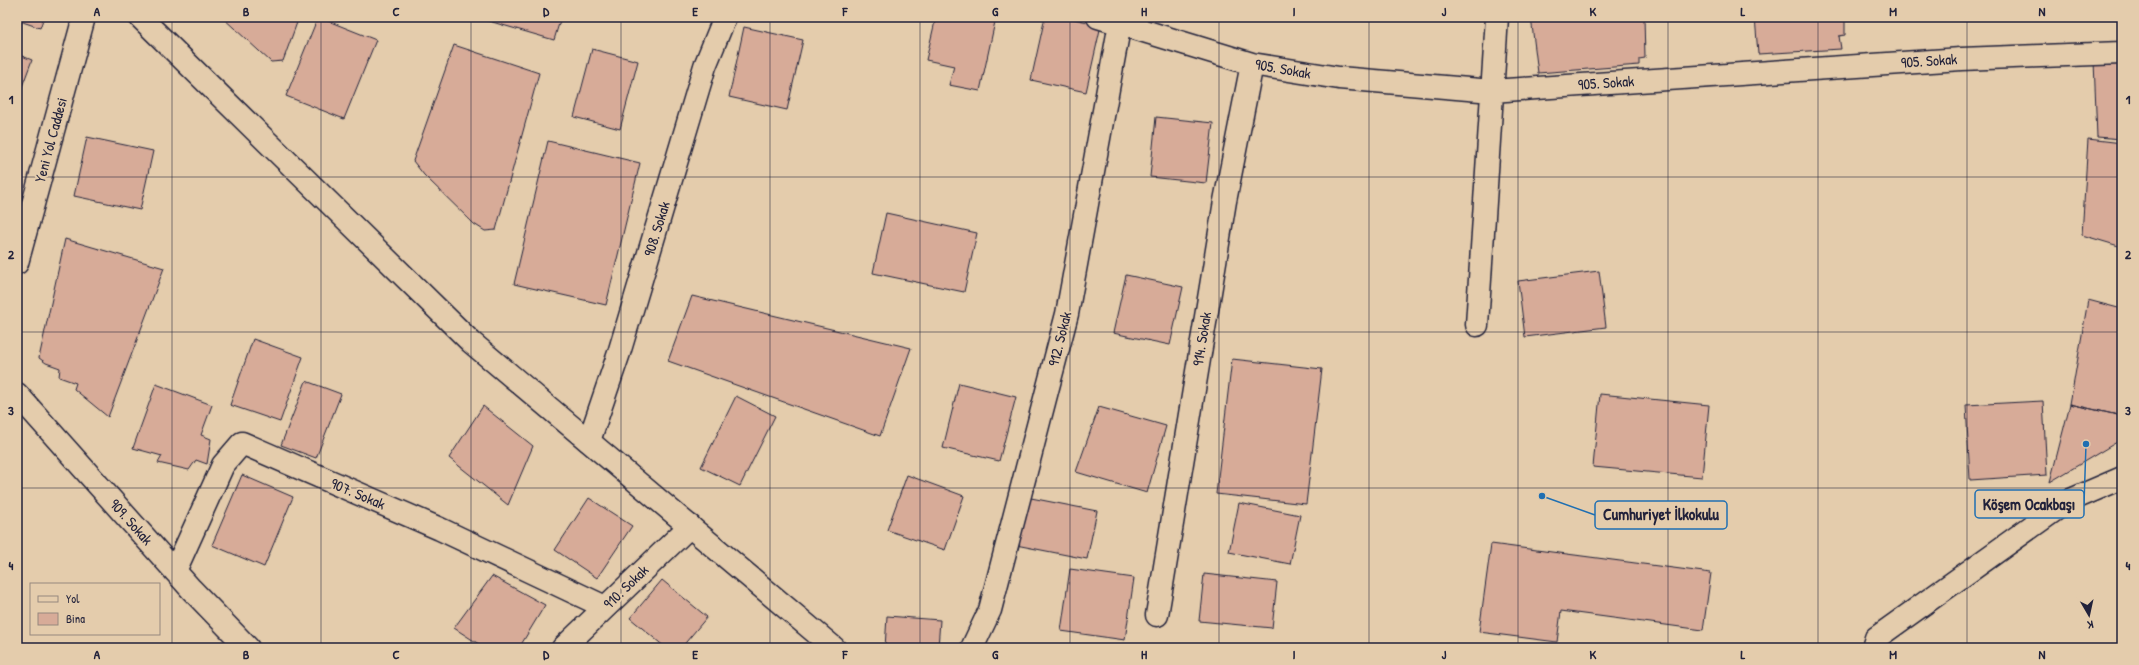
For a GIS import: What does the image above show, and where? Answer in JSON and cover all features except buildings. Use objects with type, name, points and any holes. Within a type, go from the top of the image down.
[{"type":"street","name":"Yeni Yol Caddesi","points":[[17,263],[84,17]]},
{"type":"street","points":[[140,17],[471,342],[834,648]]},
{"type":"street","name":"908. Sokak","points":[[589,441],[619,353],[706,66],[725,17]]},
{"type":"street","name":"905. Sokak","points":[[1098,17],[1252,64],[1339,78],[1492,90],[1961,59],[2122,53]]},
{"type":"street","points":[[1476,325],[1497,17]]},
{"type":"street","name":"912. Sokak","points":[[972,648],[990,610],[1067,314],[1120,23]]},
{"type":"street","name":"914. Sokak","points":[[1157,615],[1225,201],[1252,64]]},
{"type":"street","name":"909. Sokak","points":[[17,394],[175,572],[248,648]]},
{"type":"street","name":"907. Sokak","points":[[175,572],[223,464],[242,443],[440,529],[605,607]]},
{"type":"street","points":[[1873,648],[1876,638],[2066,502],[2122,478]]},
{"type":"street","name":"910. Sokak","points":[[563,648],[690,526]]},
{"type":"place","name":"Köşem Ocakbaşı","points":[[2086,444]]},
{"type":"place","name":"Cumhuriyet İlkokulu","points":[[1542,496]]}]
